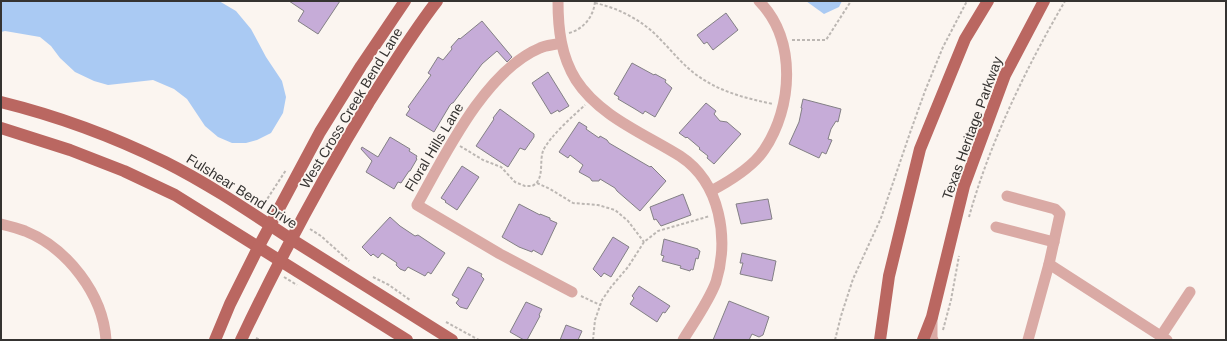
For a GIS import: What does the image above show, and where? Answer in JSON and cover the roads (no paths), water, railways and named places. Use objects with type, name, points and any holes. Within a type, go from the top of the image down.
[{"type":"main road","name":"West Cross Creek Bend Lane","points":[[215,340],[230,304],[258,246],[320,132],[361,66],[405,1]]},
{"type":"main road","name":"West Cross Creek Bend Lane","points":[[241,340],[280,260],[342,146],[384,78],[437,1]]},
{"type":"main road","points":[[880,340],[889,276],[920,149],[966,39],[988,1]]},
{"type":"main road","name":"Texas Heritage Parkway","points":[[923,340],[932,317],[964,186],[1005,75],[1044,1]]},
{"type":"main road","name":"Fulshear Bend Drive","points":[[1,102],[60,118],[113,138],[166,162],[216,190],[452,340]]},
{"type":"main road","points":[[1,128],[70,150],[153,184],[191,204],[407,340]]},
{"type":"street","points":[[558,1],[560,38],[568,63],[576,80],[592,98],[614,116],[682,158],[699,173],[711,191],[722,232],[722,258],[715,283],[702,310],[684,340]]},
{"type":"street","points":[[711,191],[733,179],[763,151],[775,131],[782,106],[786,83],[785,54],[779,31],[764,6],[759,1]]},
{"type":"street","name":"Floral Hills Lane","points":[[560,38],[523,58],[504,72],[486,92],[453,141],[417,206],[500,254],[572,292]]},
{"type":"street","points":[[1007,196],[1055,209],[1060,214],[1049,264],[1028,340]]},
{"type":"street","points":[[1,224],[25,231],[42,240],[59,252],[72,265],[91,291],[99,306],[106,340]]},
{"type":"street","points":[[996,227],[1054,242]]},
{"type":"street","points":[[1049,264],[1164,338],[1190,292]]},
{"type":"street","points":[[932,317],[932,338],[934,340]]},
{"type":"water","points":[[1,1],[219,1],[236,11],[251,29],[266,57],[282,81],[286,97],[283,113],[271,133],[257,140],[246,143],[232,143],[218,137],[205,126],[187,99],[174,89],[153,80],[108,85],[94,81],[75,72],[60,58],[51,46],[40,37],[5,31],[1,32]]},
{"type":"water","points":[[806,1],[842,1],[839,7],[824,14]]}]
